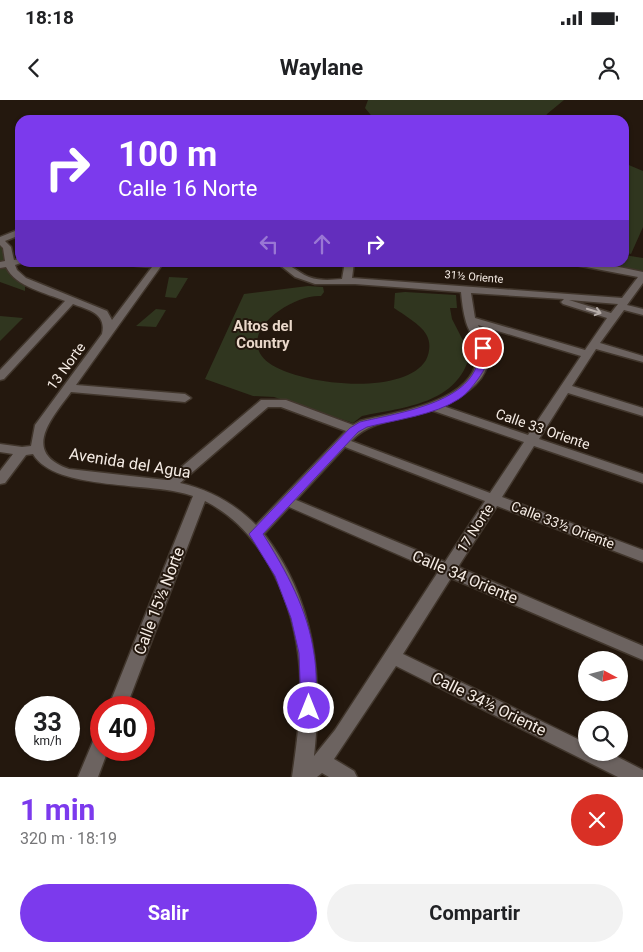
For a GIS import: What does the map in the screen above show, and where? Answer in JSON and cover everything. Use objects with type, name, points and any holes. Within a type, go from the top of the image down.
[{"type":"street","points":[[15,234],[0,240],[7,247],[4,264],[23,280],[104,313],[108,319],[109,329],[107,336]]},
{"type":"street","name":"13 Norte","points":[[0,480],[30,450],[41,425],[157,267]]},
{"type":"street","name":"31½ Oriente","points":[[285,267],[294,275],[303,279],[326,283],[346,282],[542,295],[622,303],[643,312]]},
{"type":"street","name":"31½ Oriente","points":[[298,267],[309,274],[346,282]]},
{"type":"street","points":[[346,282],[349,267]]},
{"type":"street","points":[[605,267],[643,275]]},
{"type":"street","name":"17 Norte","points":[[302,777],[321,762],[341,736],[590,350],[643,275]]},
{"type":"street","points":[[256,534],[354,430],[364,424],[434,407],[455,397],[466,388],[481,369],[484,354],[471,320],[466,289]]},
{"type":"street","name":"31½ Oriente","points":[[542,295],[613,317]]},
{"type":"street","points":[[0,377],[71,300]]},
{"type":"street","points":[[471,320],[590,350],[643,359]]},
{"type":"street","points":[[68,388],[185,398]]},
{"type":"street","points":[[566,388],[643,412]]},
{"type":"street","points":[[168,486],[259,407],[271,402],[282,402],[354,430]]},
{"type":"street","name":"Calle 33 Oriente","points":[[434,407],[643,479]]},
{"type":"street","name":"Calle 33½ Oriente","points":[[343,442],[643,556]]},
{"type":"street","points":[[0,448],[30,450]]},
{"type":"street","name":"Avenida del Agua","points":[[30,450],[49,465],[71,473],[168,486],[201,494],[230,509],[256,534],[271,556],[291,596],[299,618],[307,653],[310,696],[302,777]]},
{"type":"street","name":"Calle 15½ Norte","points":[[122,696],[201,494]]},
{"type":"street","name":"Calle 34 Oriente","points":[[287,501],[643,653]]},
{"type":"street","name":"Calle 34½ Oriente","points":[[392,656],[578,748]]},
{"type":"street","points":[[88,777],[94,761]]},
{"type":"street","name":"Calle 34½ Oriente","points":[[605,761],[637,777]]},
{"type":"street","points":[[321,762],[347,777]]},
{"type":"green space","points":[[368,100],[564,100],[546,115],[371,115],[365,108]]},
{"type":"green space","points":[[629,165],[643,171],[643,227],[631,254],[629,253]]},
{"type":"green space","points":[[0,242],[12,275],[25,286],[25,291],[0,282]]},
{"type":"green space","points":[[629,256],[643,258],[643,271],[622,267],[629,267]]},
{"type":"green space","points":[[169,277],[188,278],[176,298],[165,297]]},
{"type":"green space","points":[[308,286],[323,287],[324,292],[321,296],[309,297],[282,309],[270,318],[261,329],[257,340],[259,352],[269,363],[283,371],[303,377],[350,384],[375,383],[396,379],[414,372],[426,360],[429,344],[428,337],[420,327],[394,308],[395,293],[405,292],[456,295],[457,308],[450,308],[452,319],[470,354],[464,371],[454,384],[428,400],[412,406],[362,416],[353,423],[274,397],[253,396],[205,379],[244,294]]},
{"type":"green space","points":[[156,309],[166,310],[156,327],[136,326]]},
{"type":"green space","points":[[0,316],[23,318],[0,341]]},
{"type":"district","name":"Altos del Country","points":[[263,334]]},
{"type":"route","points":[[309,708],[307,653],[299,618],[282,575],[256,534],[354,430],[364,424],[434,407],[455,397],[466,388],[481,369],[484,354],[483,348]]}]
